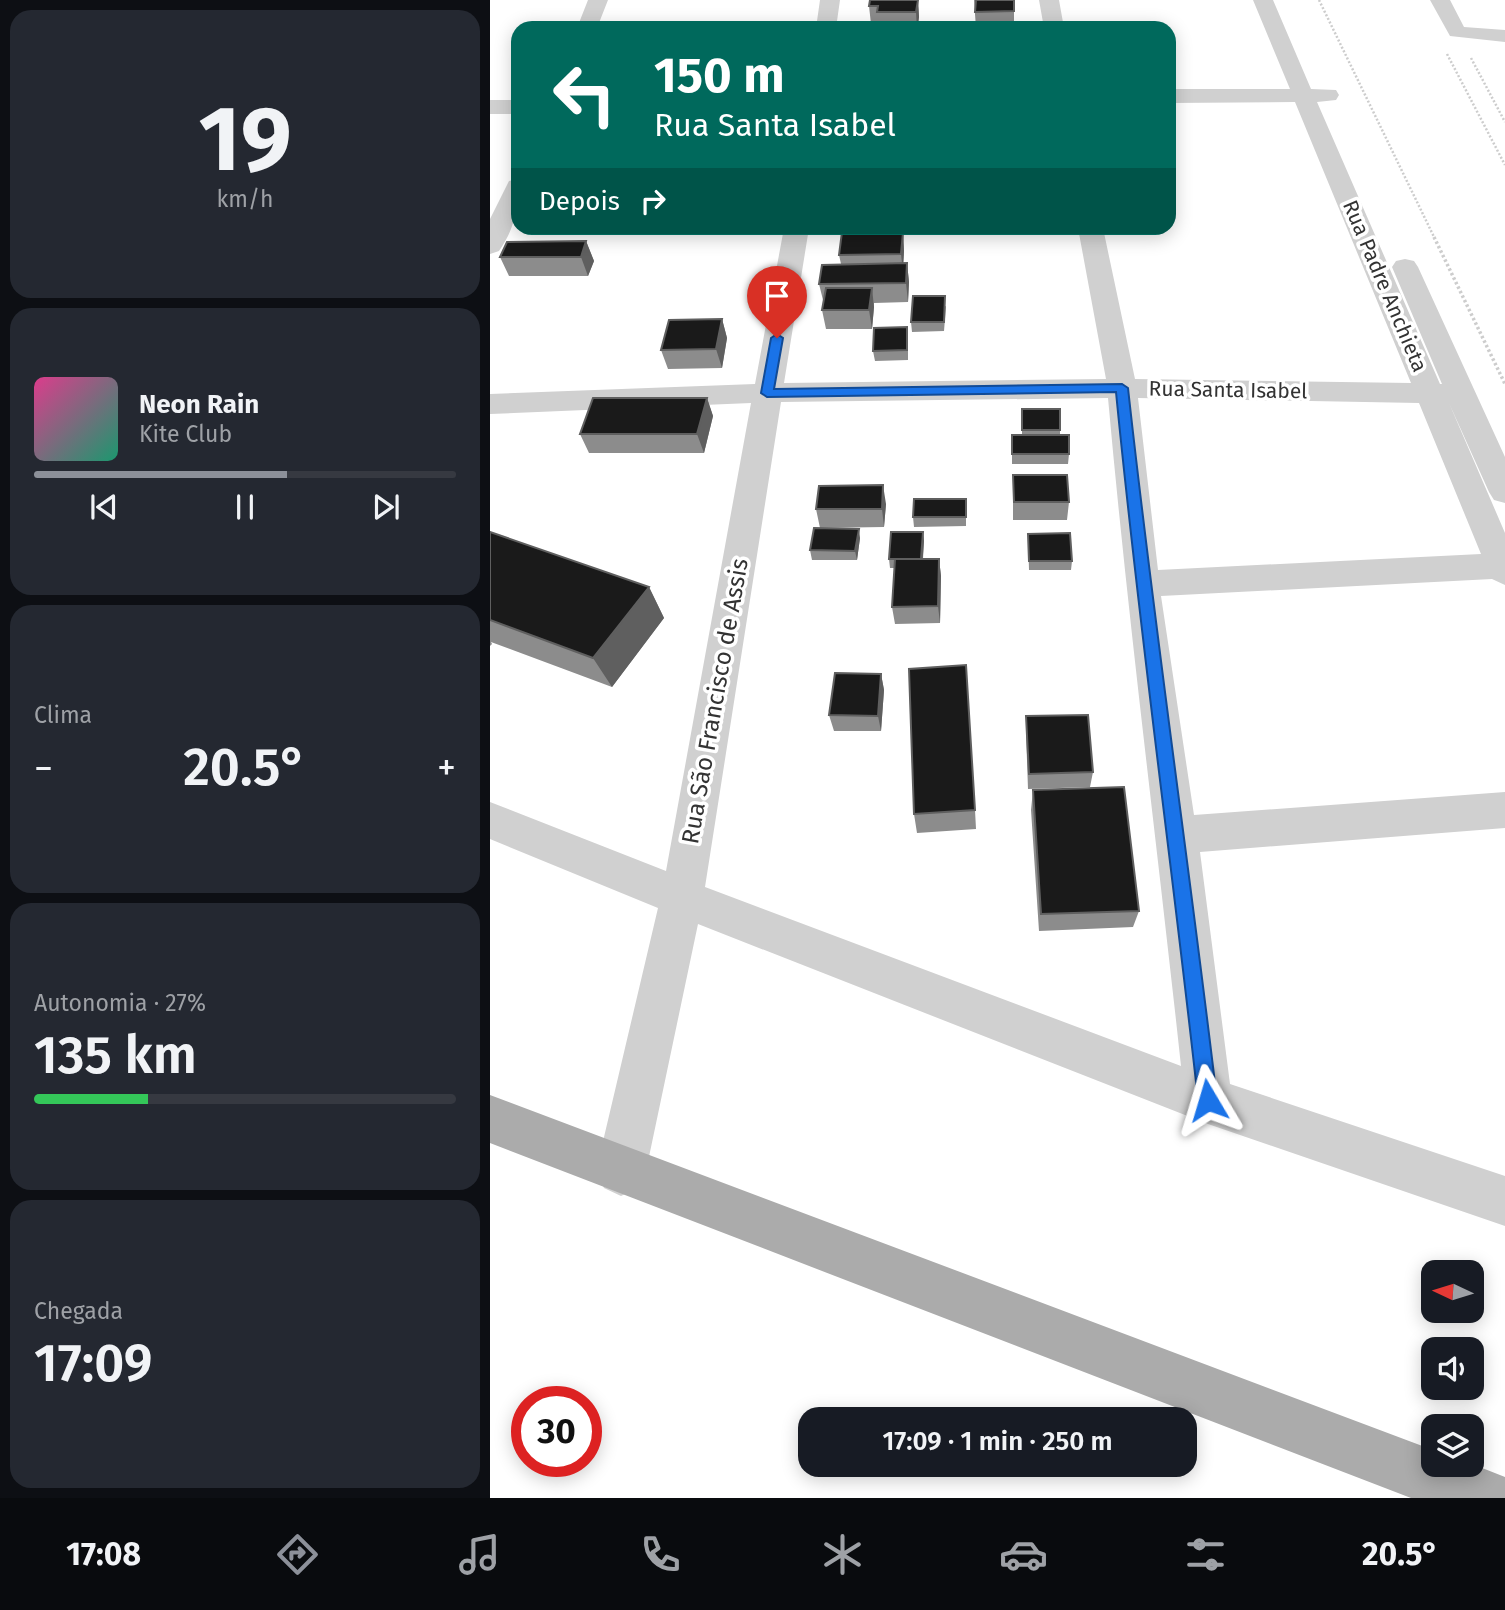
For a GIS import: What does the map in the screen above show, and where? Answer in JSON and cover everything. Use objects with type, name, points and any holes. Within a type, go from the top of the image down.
[{"type":"main road","points":[[490,1119],[1486,1498]]},
{"type":"street","points":[[590,21],[598,0]]},
{"type":"street","points":[[827,21],[830,0]]},
{"type":"street","points":[[1049,0],[1053,21]]},
{"type":"street","name":"Rua Padre Anchieta","points":[[1264,0],[1316,95],[1361,169]]},
{"type":"street","name":"Rua Padre Anchieta","points":[[1284,0],[1316,95],[1431,393],[1504,568]]},
{"type":"street","points":[[1440,0],[1450,39],[1505,36]]},
{"type":"street","points":[[1176,96],[1316,95]]},
{"type":"street","points":[[490,107],[511,107]]},
{"type":"street","points":[[490,246],[511,201]]},
{"type":"street","name":"Rua São Francisco de Assis","points":[[621,1171],[682,898],[795,235]]},
{"type":"street","points":[[1092,235],[1122,388],[1142,584],[1177,835],[1208,1100]]},
{"type":"street","name":"Rua Padre Anchieta","points":[[1395,244],[1505,492]]},
{"type":"street","name":"Rua Santa Isabel","points":[[490,404],[767,393],[1122,388],[1463,394]]},
{"type":"street","points":[[1142,584],[1504,568]]},
{"type":"street","points":[[1177,835],[1505,810]]},
{"type":"street","points":[[490,820],[682,898],[1208,1100],[1505,1201]]},
{"type":"path","points":[[1319,0],[1505,384]]},
{"type":"path","points":[[1450,39],[1505,122]]},
{"type":"path","points":[[1450,39],[1505,165]]},
{"type":"building","points":[[870,0],[918,0],[916,12],[877,12],[878,6],[869,6]]},
{"type":"building","points":[[976,0],[1014,0],[1014,11],[975,12]]},
{"type":"building","points":[[842,235],[903,235],[901,254],[839,255]]},
{"type":"building","points":[[586,241],[581,257],[500,257],[507,242]]},
{"type":"building","points":[[907,263],[906,283],[819,284],[822,265]]},
{"type":"building","points":[[826,288],[872,288],[869,310],[822,310]]},
{"type":"building","points":[[913,296],[945,296],[944,322],[911,322]]},
{"type":"building","points":[[722,319],[716,349],[661,350],[669,320]]},
{"type":"building","points":[[907,327],[907,350],[873,351],[874,328]]},
{"type":"building","points":[[593,398],[707,398],[697,434],[580,434]]},
{"type":"building","points":[[1022,409],[1060,409],[1060,430],[1022,430]]},
{"type":"building","points":[[1012,435],[1069,435],[1069,454],[1012,454]]},
{"type":"building","points":[[1013,475],[1067,475],[1069,502],[1014,502]]},
{"type":"building","points":[[883,485],[882,509],[816,509],[819,486]]},
{"type":"building","points":[[914,499],[966,499],[966,517],[913,517]]},
{"type":"building","points":[[814,528],[859,529],[855,551],[810,550]]},
{"type":"building","points":[[490,532],[649,587],[593,658],[490,620]]},
{"type":"building","points":[[891,532],[923,532],[921,559],[889,559]]},
{"type":"building","points":[[1070,533],[1072,561],[1029,561],[1028,534]]},
{"type":"building","points":[[895,559],[939,559],[938,606],[892,607]]},
{"type":"building","points":[[966,665],[975,810],[914,814],[909,669]]},
{"type":"building","points":[[835,673],[881,674],[878,716],[829,715]]},
{"type":"building","points":[[1088,715],[1093,772],[1029,774],[1026,716]]},
{"type":"building","points":[[1124,787],[1139,911],[1041,914],[1033,790]]},
{"type":"route","points":[[777,338],[767,393],[1122,388],[1142,584],[1177,835],[1208,1100]]}]
